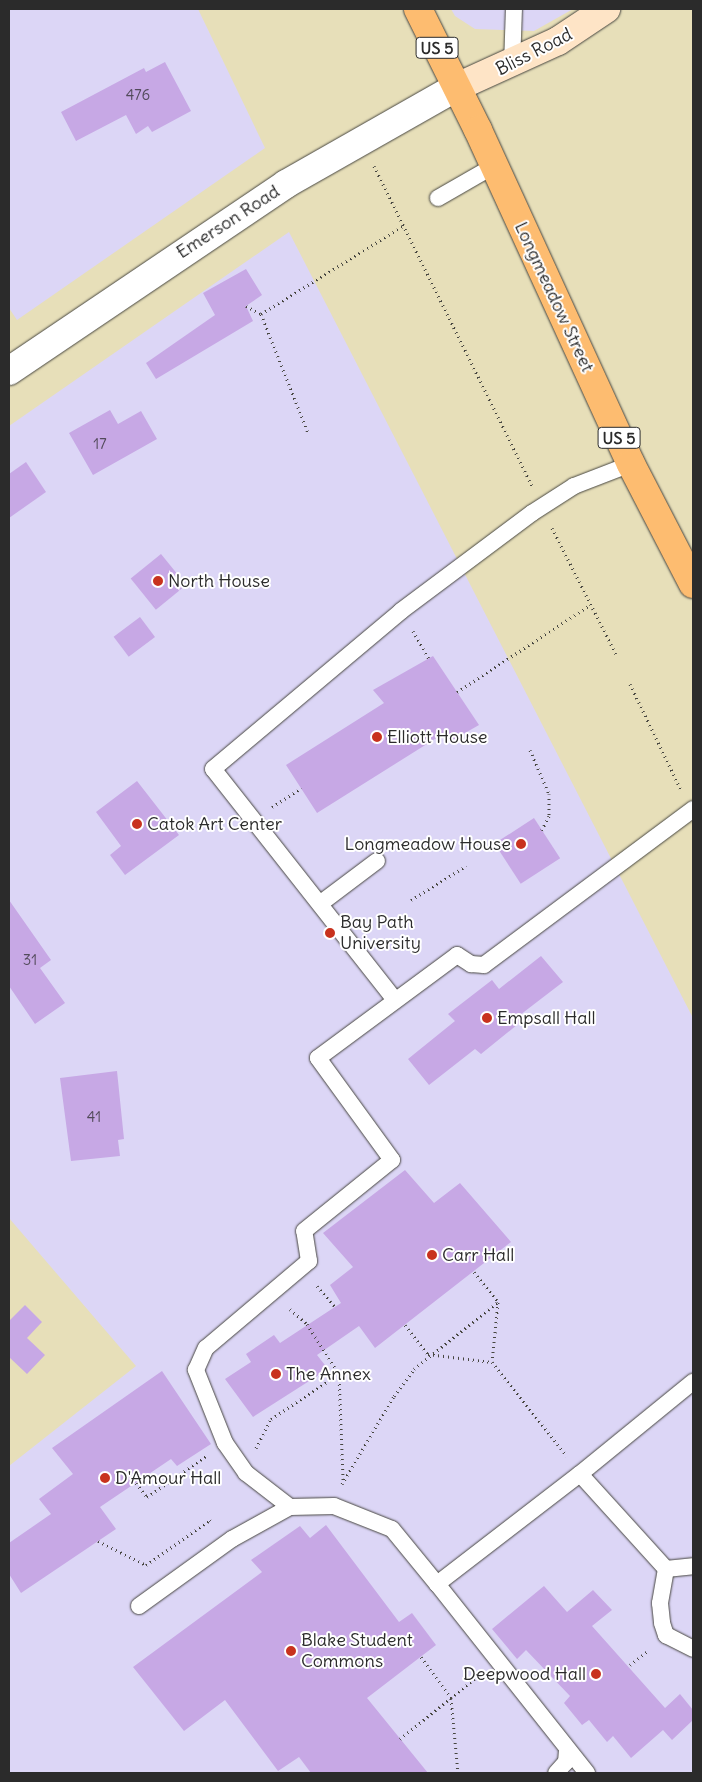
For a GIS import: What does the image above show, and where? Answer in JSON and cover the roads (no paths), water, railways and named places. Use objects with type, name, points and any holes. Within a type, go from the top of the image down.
[{"type":"main road","name":"Longmeadow Street","points":[[418,9],[457,88],[631,464],[693,584]]},
{"type":"main road","name":"Bliss Road","points":[[457,88],[512,65],[558,41],[606,9]]},
{"type":"street","name":"Emerson Road","points":[[9,371],[270,194],[457,88]]},
{"type":"lane","points":[[512,65],[514,9]]},
{"type":"lane","points":[[438,198],[492,166]]},
{"type":"lane","points":[[395,1000],[321,904],[251,820],[212,769],[401,612],[532,513],[574,486],[631,464]]},
{"type":"lane","points":[[290,1507],[246,1473],[225,1443],[196,1370],[206,1348],[309,1261],[304,1231],[392,1160],[318,1058],[457,955],[471,964],[484,965],[689,803]]},
{"type":"lane","points":[[321,904],[378,861]]},
{"type":"lane","points":[[437,1584],[580,1474],[693,1382]]},
{"type":"lane","points":[[580,1474],[666,1569]]},
{"type":"lane","points":[[139,1606],[232,1540],[290,1507],[334,1506],[392,1530],[587,1773]]},
{"type":"lane","points":[[666,1569],[693,1566]]},
{"type":"lane","points":[[666,1569],[660,1602],[662,1623],[666,1635],[693,1649]]},
{"type":"lane","points":[[556,1773],[566,1762],[567,1750]]},
{"type":"place","name":"North House","points":[[158,581]]},
{"type":"place","name":"Elliott House","points":[[377,737]]},
{"type":"place","name":"Catok Art Center","points":[[137,824]]},
{"type":"place","name":"Longmeadow House","points":[[521,844]]},
{"type":"place","name":"Bay Path University","points":[[330,933]]},
{"type":"place","name":"Empsall Hall","points":[[487,1018]]},
{"type":"place","name":"Carr Hall","points":[[432,1255]]},
{"type":"place","name":"The Annex","points":[[276,1374]]},
{"type":"place","name":"D'Amour Hall","points":[[105,1478]]},
{"type":"place","name":"Blake Student Commons","points":[[291,1651]]},
{"type":"place","name":"Deepwood Hall","points":[[596,1674]]}]
